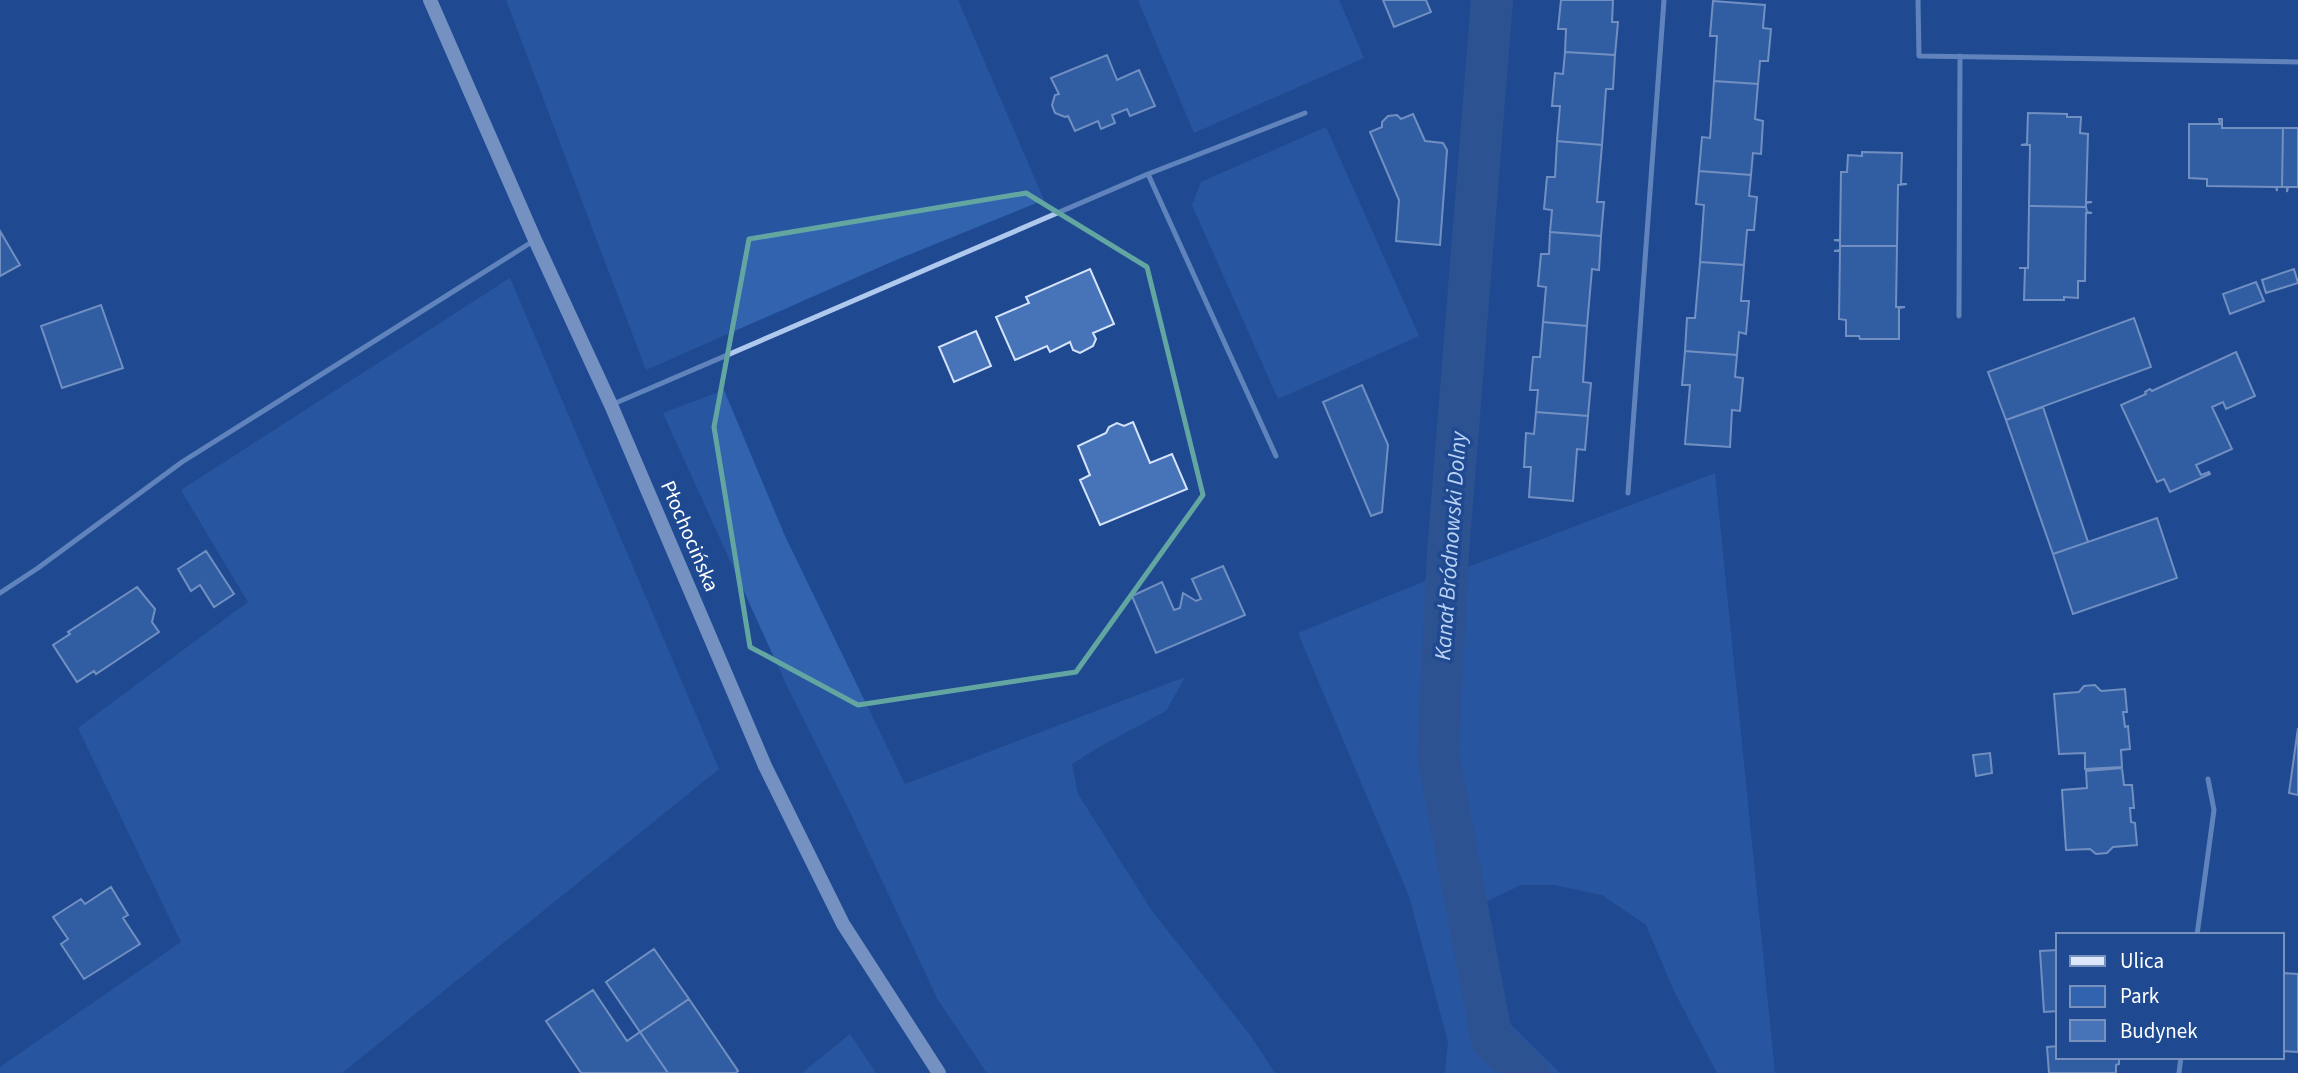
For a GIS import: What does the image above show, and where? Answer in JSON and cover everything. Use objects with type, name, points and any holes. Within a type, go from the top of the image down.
[{"type":"main road","name":"Płochocińska","points":[[430,0],[611,405],[771,778],[843,924],[939,1073]]},
{"type":"lane","points":[[1628,493],[1664,0]]},
{"type":"lane","points":[[1918,0],[1919,56],[2298,62]]},
{"type":"lane","points":[[1959,316],[1960,56]]},
{"type":"lane","points":[[611,405],[1149,174],[1305,113]]},
{"type":"lane","points":[[1149,174],[1276,456]]},
{"type":"lane","points":[[0,593],[182,462],[535,240]]},
{"type":"lane","points":[[2197,933],[2214,810],[2208,779]]},
{"type":"highlighted area","points":[[1026,193],[1147,267],[1203,495],[1076,672],[858,705],[750,647],[714,427],[749,239]]},
{"type":"green space","points":[[506,0],[958,0],[1044,200],[896,260],[646,370]]},
{"type":"green space","points":[[1138,0],[1339,0],[1364,58],[1194,133]]},
{"type":"green space","points":[[1482,0],[1501,0],[1455,572],[1715,473],[1775,1073],[1717,1073],[1674,991],[1646,925],[1602,895],[1554,885],[1521,885],[1481,904],[1507,1021],[1560,1073],[1445,1073],[1448,1042],[1409,896],[1298,633],[1435,577]]},
{"type":"green space","points":[[1326,127],[1419,336],[1278,399],[1192,205],[1201,182]]},
{"type":"green space","points":[[510,278],[719,769],[342,1073],[0,1073],[0,1067],[181,942],[78,728],[248,602],[181,490]]},
{"type":"green space","points":[[724,390],[785,536],[905,784],[1185,677],[1166,711],[1072,764],[1078,794],[1152,911],[1250,1035],[1275,1073],[987,1073],[938,1000],[848,808],[786,684],[663,413]]},
{"type":"green space","points":[[850,1034],[876,1073],[802,1073]]},
{"type":"building","points":[[1383,0],[1426,0],[1431,12],[1394,27]]},
{"type":"building","points":[[1561,0],[1613,0],[1612,22],[1618,22],[1615,55],[1565,52],[1566,29],[1558,29]]},
{"type":"building","points":[[1713,1],[1765,5],[1763,28],[1771,29],[1768,61],[1760,61],[1758,84],[1714,81],[1717,36],[1710,36]]},
{"type":"building","points":[[1565,52],[1615,55],[1613,89],[1606,89],[1602,145],[1557,141],[1560,106],[1552,106],[1555,73],[1563,74]]},
{"type":"building","points":[[1107,55],[1117,80],[1139,70],[1155,106],[1130,116],[1127,109],[1112,115],[1115,123],[1101,129],[1098,121],[1075,131],[1068,116],[1055,113],[1052,105],[1055,95],[1059,94],[1051,78]]},
{"type":"building","points":[[1714,81],[1758,84],[1755,119],[1763,121],[1761,154],[1753,153],[1751,175],[1699,171],[1702,137],[1710,138]]},
{"type":"building","points":[[2028,113],[2081,117],[2080,133],[2088,134],[2086,202],[2092,202],[2086,203],[2086,207],[2029,206],[2030,145],[2021,145],[2027,144]]},
{"type":"building","points":[[1413,114],[1425,141],[1443,143],[1447,150],[1440,245],[1396,241],[1399,200],[1370,132],[1382,127],[1382,122],[1388,116],[1397,115],[1401,119]]},
{"type":"building","points":[[2219,119],[2222,119],[2222,128],[2283,128],[2282,187],[2277,187],[2277,191],[2276,187],[2207,186],[2207,179],[2189,178],[2189,124],[2220,124]]},
{"type":"building","points":[[2283,128],[2298,128],[2298,187],[2288,187],[2287,192],[2287,187],[2282,187]]},
{"type":"building","points":[[1557,141],[1602,145],[1597,202],[1604,202],[1601,236],[1550,232],[1552,210],[1544,209],[1547,177],[1555,177]]},
{"type":"building","points":[[1862,152],[1902,153],[1901,184],[1907,184],[1898,185],[1897,246],[1840,246],[1840,241],[1834,240],[1840,240],[1841,172],[1847,172],[1848,155],[1862,156]]},
{"type":"building","points":[[1699,171],[1751,175],[1749,196],[1757,197],[1754,230],[1747,230],[1744,265],[1700,262],[1704,205],[1696,204]]},
{"type":"building","points":[[2029,206],[2086,207],[2087,212],[2092,213],[2086,213],[2085,281],[2078,281],[2078,298],[2024,300],[2025,268],[2028,268]]},
{"type":"building","points":[[0,231],[20,265],[0,276]]},
{"type":"building","points":[[1550,232],[1601,236],[1599,270],[1592,269],[1587,326],[1543,322],[1546,287],[1538,286],[1541,254],[1549,254]]},
{"type":"building","points":[[1840,246],[1897,246],[1896,307],[1905,307],[1899,308],[1899,339],[1860,339],[1859,336],[1846,336],[1846,320],[1839,319],[1840,251],[1834,251],[1840,250]]},
{"type":"building","points":[[1700,262],[1744,265],[1741,301],[1749,301],[1746,334],[1739,332],[1737,355],[1685,351],[1687,318],[1695,318]]},
{"type":"building","points":[[1090,269],[1114,324],[1093,333],[1096,339],[1093,346],[1080,353],[1073,350],[1070,342],[1050,352],[1047,346],[1015,360],[996,317],[1029,303],[1026,297]]},
{"type":"building","points":[[2294,269],[2298,283],[2266,293],[2262,280]]},
{"type":"building","points":[[2256,282],[2264,301],[2230,314],[2223,294]]},
{"type":"building","points":[[101,305],[123,368],[62,388],[41,326]]},
{"type":"building","points":[[2134,318],[2151,367],[2006,420],[1988,372]]},
{"type":"building","points":[[1543,322],[1587,326],[1583,382],[1591,383],[1588,416],[1536,412],[1538,390],[1530,390],[1533,357],[1540,357]]},
{"type":"building","points":[[976,331],[991,366],[954,382],[939,347]]},
{"type":"building","points":[[1685,351],[1737,355],[1735,377],[1743,378],[1740,411],[1732,410],[1730,447],[1685,444],[1690,385],[1682,385]]},
{"type":"building","points":[[2236,352],[2255,396],[2226,409],[2223,402],[2212,407],[2232,449],[2196,465],[2201,475],[2210,474],[2170,492],[2164,479],[2157,482],[2121,405],[2146,394],[2150,389],[2152,391]]},
{"type":"building","points":[[1362,385],[1388,445],[1382,512],[1371,516],[1323,402]]},
{"type":"building","points":[[2043,407],[2088,542],[2053,554],[2006,420]]},
{"type":"building","points":[[1536,412],[1588,416],[1585,450],[1577,449],[1573,501],[1529,497],[1531,467],[1524,467],[1526,433],[1534,434]]},
{"type":"building","points":[[1133,422],[1150,463],[1172,454],[1187,489],[1100,525],[1080,480],[1090,475],[1078,446],[1106,433],[1109,427],[1117,423],[1124,426]]},
{"type":"building","points":[[2157,518],[2177,578],[2073,614],[2053,554]]},
{"type":"building","points":[[206,551],[234,594],[214,607],[200,585],[191,591],[178,569]]},
{"type":"building","points":[[1223,566],[1245,615],[1156,653],[1132,596],[1162,582],[1174,610],[1180,608],[1183,593],[1196,601],[1201,599],[1192,579]]},
{"type":"building","points":[[137,587],[155,609],[152,622],[159,632],[96,674],[94,671],[77,682],[53,645],[70,634],[68,632]]},
{"type":"building","points":[[2095,685],[2101,691],[2125,689],[2127,712],[2123,712],[2125,727],[2128,726],[2130,749],[2121,750],[2122,767],[2085,769],[2085,753],[2059,754],[2054,694],[2079,692],[2084,686]]},
{"type":"building","points":[[2298,728],[2298,795],[2289,793]]},
{"type":"building","points":[[1990,753],[1992,773],[1976,776],[1973,755]]},
{"type":"building","points":[[2122,768],[2124,785],[2132,785],[2134,808],[2130,808],[2131,822],[2135,823],[2137,845],[2113,847],[2107,853],[2096,854],[2090,849],[2066,850],[2062,790],[2087,788],[2086,771]]},
{"type":"building","points":[[111,887],[128,915],[123,918],[140,944],[84,979],[61,944],[68,939],[53,917],[81,899],[85,904]]},
{"type":"building","points":[[654,949],[689,999],[640,1032],[606,982]]},
{"type":"building","points":[[2056,950],[2056,1011],[2044,1012],[2040,951]]},
{"type":"building","points":[[2284,973],[2298,974],[2298,1052],[2284,1051]]},
{"type":"building","points":[[593,990],[627,1041],[640,1032],[668,1073],[581,1073],[546,1021]]},
{"type":"building","points":[[689,999],[738,1071],[736,1073],[668,1073],[640,1032]]},
{"type":"building","points":[[2056,1046],[2056,1059],[2119,1059],[2119,1064],[2116,1065],[2116,1073],[2049,1073],[2047,1047]]},
{"type":"waterway","name":"Kanał Bródnowski Dolny","points":[[1492,0],[1448,553],[1438,754],[1492,1040],[1528,1073]]}]
